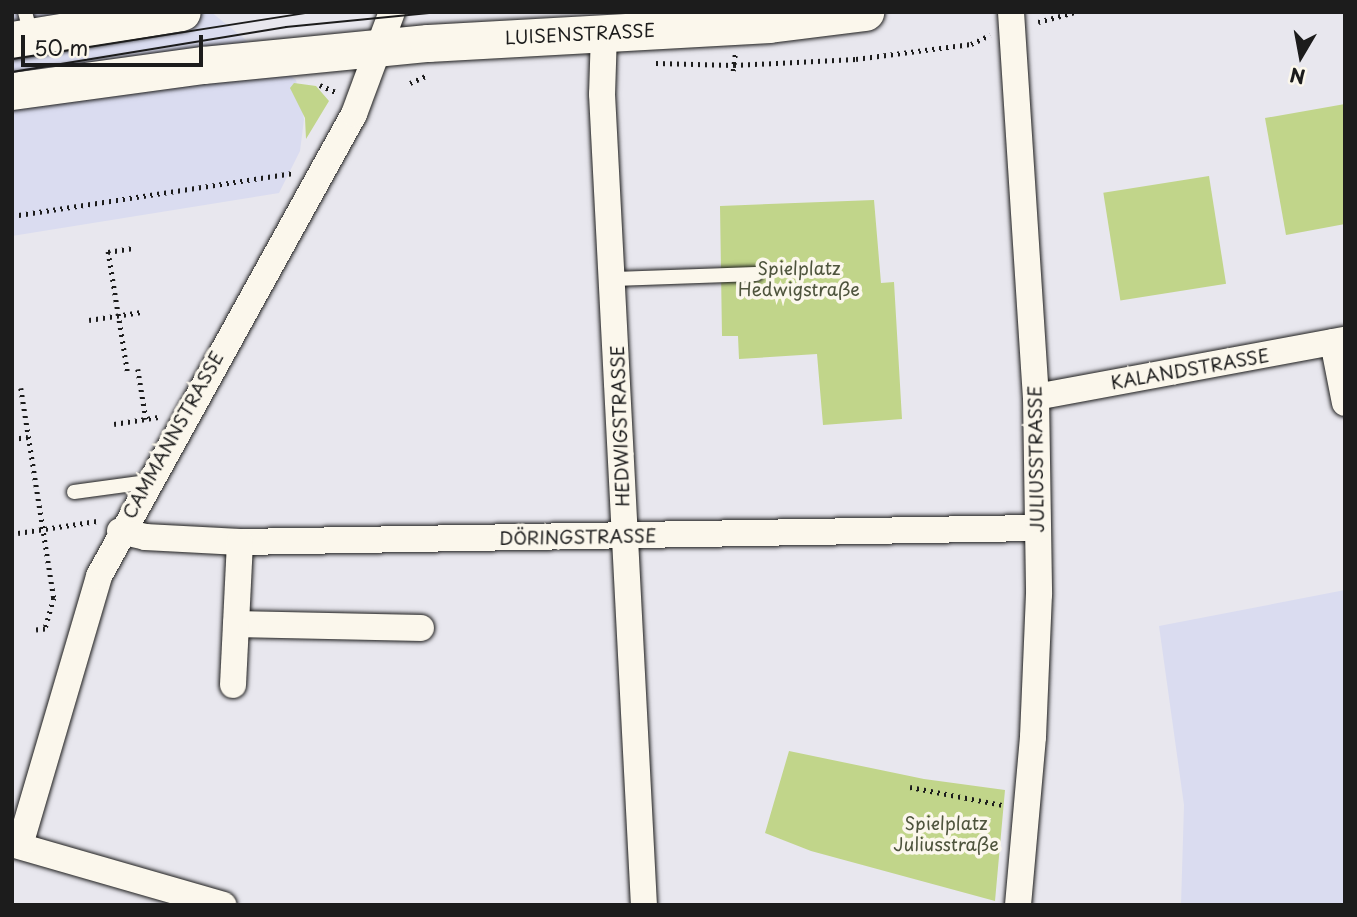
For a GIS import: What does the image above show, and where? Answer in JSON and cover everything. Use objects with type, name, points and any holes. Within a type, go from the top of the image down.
[{"type":"main road","points":[[23,29],[182,12]]},
{"type":"main road","name":"LUISENSTRASSE","points":[[12,91],[176,68],[378,48],[604,32],[769,24],[866,12]]},
{"type":"street","name":"CAMMANNSTRASSE","points":[[16,844],[99,576],[111,525],[147,482],[354,114],[392,12]]},
{"type":"street","name":"JULIUSSTRASSE","points":[[1011,12],[1036,397],[1037,528],[1033,737],[1017,905]]},
{"type":"street","name":"HEDWIGSTRASSE","points":[[604,32],[602,94],[614,279],[643,905]]},
{"type":"street","name":"KALANDSTRASSE","points":[[1036,397],[1339,341]]},
{"type":"street","points":[[1339,341],[1345,403]]},
{"type":"street","name":"DÖRINGSTRASSE","points":[[111,525],[145,537],[240,542],[1037,528]]},
{"type":"street","points":[[233,685],[240,542]]},
{"type":"street","points":[[236,624],[421,628]]},
{"type":"street","points":[[16,844],[223,905]]},
{"type":"lane","points":[[614,279],[756,274]]},
{"type":"lane","points":[[74,492],[147,482]]},
{"type":"path","points":[[1038,22],[1076,12]]},
{"type":"path","points":[[12,216],[292,173]]},
{"type":"path","points":[[127,371],[108,252],[132,248]]},
{"type":"path","points":[[89,320],[141,312]]},
{"type":"path","points":[[138,369],[146,419]]},
{"type":"path","points":[[20,387],[54,598],[45,629],[36,630]]},
{"type":"path","points":[[114,424],[158,417]]},
{"type":"path","points":[[12,439],[28,437]]},
{"type":"path","points":[[18,533],[111,525]]},
{"type":"path","points":[[909,787],[1007,806]]},
{"type":"path","points":[[904,827],[916,830]]},
{"type":"shaded area","points":[[12,12],[211,12],[296,80],[304,119],[300,151],[279,193],[12,236]]},
{"type":"shaded area","points":[[1345,590],[1345,905],[1181,905],[1184,805],[1159,626]]},
{"type":"green space","points":[[294,83],[316,86],[329,101],[306,139],[305,118],[290,88]]},
{"type":"green space","points":[[1345,104],[1345,224],[1286,235],[1265,118]]},
{"type":"green space","points":[[1209,176],[1226,284],[1120,300],[1103,193]]},
{"type":"green space","name":"Spielplatz Hedwigstraße","points":[[874,200],[881,283],[894,282],[902,419],[823,425],[817,354],[739,359],[738,336],[722,336],[720,206]]},
{"type":"green space","name":"Spielplatz Juliusstraße","points":[[789,751],[924,779],[1005,790],[995,901],[811,851],[765,833]]},
{"type":"tram line","points":[[12,59],[311,12]]},
{"type":"tram line","points":[[12,72],[286,27],[439,12]]}]
